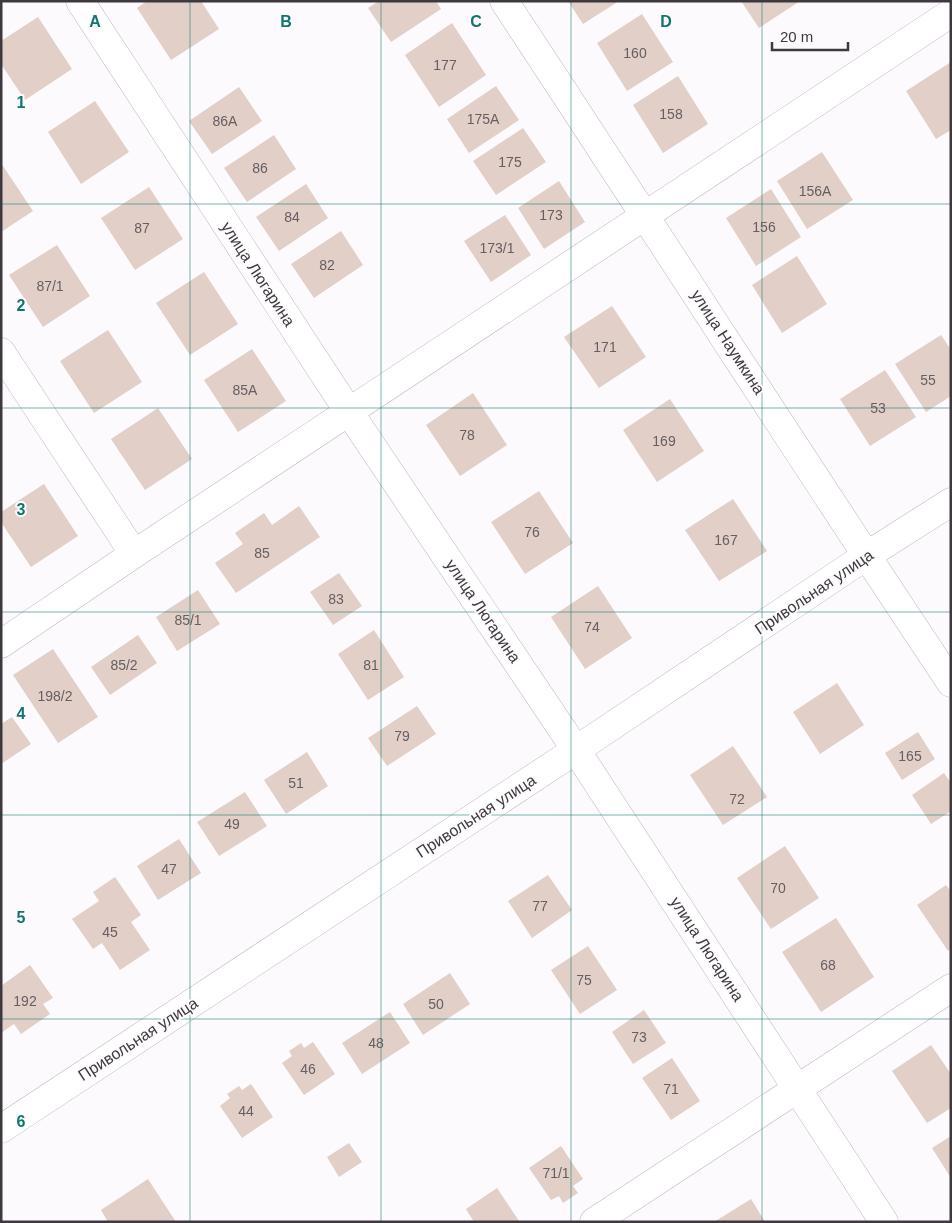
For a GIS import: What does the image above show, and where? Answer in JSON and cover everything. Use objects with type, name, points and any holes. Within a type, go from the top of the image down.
[{"type":"street","name":"улица Люгарина","points":[[80,1],[349,412],[576,750],[799,1088],[884,1222]]},
{"type":"street","name":"улица Наумкина","points":[[504,1],[951,683]]},
{"type":"street","points":[[1,644],[951,13]]},
{"type":"street","points":[[1,352],[134,554]]},
{"type":"street","name":"Привольная улица","points":[[1,1129],[576,750],[866,556],[951,502]]},
{"type":"street","points":[[594,1222],[951,988]]},
{"type":"building","points":[[147,1],[201,1],[219,29],[171,60],[137,8]]},
{"type":"building","points":[[379,1],[436,1],[441,9],[391,42],[368,8]]},
{"type":"building","points":[[568,1],[619,1],[583,24]]},
{"type":"building","points":[[741,1],[800,1],[759,28]]},
{"type":"building","points":[[642,14],[673,62],[627,91],[597,43]]},
{"type":"building","points":[[38,17],[72,69],[25,100],[1,64],[1,41]]},
{"type":"building","points":[[452,23],[486,75],[439,107],[405,55]]},
{"type":"building","points":[[951,62],[951,130],[936,139],[906,91]]},
{"type":"building","points":[[678,76],[708,124],[663,153],[633,105]]},
{"type":"building","points":[[496,86],[519,120],[469,153],[447,119]]},
{"type":"building","points":[[239,87],[262,121],[212,154],[189,121]]},
{"type":"building","points":[[95,101],[129,152],[81,184],[48,132]]},
{"type":"building","points":[[523,128],[546,162],[496,195],[473,161]]},
{"type":"building","points":[[274,135],[296,169],[247,202],[224,168]]},
{"type":"building","points":[[822,152],[853,200],[807,229],[777,181]]},
{"type":"building","points":[[1,163],[33,211],[1,232]]},
{"type":"building","points":[[559,181],[585,222],[544,249],[518,208]]},
{"type":"building","points":[[306,184],[328,218],[279,251],[256,217]]},
{"type":"building","points":[[149,187],[183,239],[135,270],[101,218]]},
{"type":"building","points":[[771,189],[801,237],[756,266],[726,218]]},
{"type":"building","points":[[505,215],[531,255],[491,282],[464,241]]},
{"type":"building","points":[[341,231],[363,265],[314,298],[291,264]]},
{"type":"building","points":[[57,245],[90,296],[43,327],[9,275]]},
{"type":"building","points":[[797,256],[827,304],[782,333],[752,285]]},
{"type":"building","points":[[204,272],[238,324],[190,355],[156,303]]},
{"type":"building","points":[[612,306],[646,357],[599,388],[564,337]]},
{"type":"building","points":[[108,330],[142,382],[94,413],[60,361]]},
{"type":"building","points":[[941,335],[951,350],[951,396],[926,412],[895,364]]},
{"type":"building","points":[[252,349],[286,401],[238,432],[204,380]]},
{"type":"building","points":[[885,370],[916,417],[870,446],[840,399]]},
{"type":"building","points":[[473,393],[507,445],[460,476],[426,425]]},
{"type":"building","points":[[670,399],[704,451],[657,482],[623,430]]},
{"type":"building","points":[[158,408],[192,459],[145,490],[111,439]]},
{"type":"building","points":[[44,484],[78,536],[31,567],[1,522],[1,512]]},
{"type":"building","points":[[539,491],[573,543],[525,574],[491,522]]},
{"type":"building","points":[[733,499],[767,551],[719,581],[685,530]]},
{"type":"building","points":[[299,506],[320,537],[236,593],[215,563],[243,544],[235,533],[264,513],[272,525]]},
{"type":"building","points":[[339,573],[362,606],[333,625],[310,592]]},
{"type":"building","points":[[598,586],[632,638],[585,669],[551,617]]},
{"type":"building","points":[[198,590],[220,624],[177,651],[156,617]]},
{"type":"building","points":[[374,630],[404,677],[368,700],[338,654]]},
{"type":"building","points":[[138,635],[157,663],[110,695],[91,667]]},
{"type":"building","points":[[53,649],[98,717],[58,743],[13,675]]},
{"type":"building","points":[[837,683],[864,725],[820,754],[793,712]]},
{"type":"building","points":[[417,706],[436,734],[387,766],[368,738]]},
{"type":"building","points":[[12,717],[31,744],[1,764],[1,724]]},
{"type":"building","points":[[918,732],[935,759],[902,780],[885,753]]},
{"type":"building","points":[[733,746],[767,797],[723,825],[690,775]]},
{"type":"building","points":[[307,752],[328,786],[286,814],[264,780]]},
{"type":"building","points":[[944,773],[951,783],[951,811],[931,824],[912,795]]},
{"type":"building","points":[[245,792],[267,826],[219,856],[197,822]]},
{"type":"building","points":[[179,839],[201,873],[158,900],[137,866]]},
{"type":"building","points":[[785,846],[819,898],[771,929],[737,878]]},
{"type":"building","points":[[548,875],[572,910],[532,938],[508,901]]},
{"type":"building","points":[[115,877],[141,915],[131,922],[150,950],[120,970],[102,943],[93,949],[72,919],[99,901],[93,892]]},
{"type":"building","points":[[946,885],[951,891],[951,949],[948,951],[917,905]]},
{"type":"building","points":[[836,918],[874,977],[821,1012],[782,952]]},
{"type":"building","points":[[588,946],[617,990],[580,1014],[551,970]]},
{"type":"building","points":[[30,965],[53,998],[43,1004],[50,1014],[21,1034],[14,1024],[1,1033],[1,986]]},
{"type":"building","points":[[450,973],[470,1004],[423,1035],[403,1004]]},
{"type":"building","points":[[644,1010],[666,1043],[633,1064],[612,1032]]},
{"type":"building","points":[[390,1012],[410,1043],[362,1074],[342,1043]]},
{"type":"building","points":[[313,1042],[335,1074],[304,1095],[282,1063],[292,1056],[289,1051],[301,1043],[304,1048]]},
{"type":"building","points":[[931,1045],[951,1074],[951,1108],[927,1123],[892,1071]]},
{"type":"building","points":[[672,1058],[700,1101],[671,1120],[642,1078]]},
{"type":"building","points":[[251,1084],[273,1117],[242,1138],[220,1106],[230,1098],[227,1094],[239,1086],[242,1090]]},
{"type":"building","points":[[951,1136],[951,1178],[932,1148]]},
{"type":"building","points":[[349,1143],[362,1162],[339,1177],[327,1157]]},
{"type":"building","points":[[561,1146],[583,1179],[573,1186],[578,1193],[563,1203],[559,1196],[551,1200],[529,1168]]},
{"type":"building","points":[[148,1179],[176,1222],[108,1222],[101,1210]]},
{"type":"building","points":[[497,1188],[519,1221],[474,1222],[466,1209]]},
{"type":"building","points":[[751,1199],[765,1222],[714,1222]]}]
